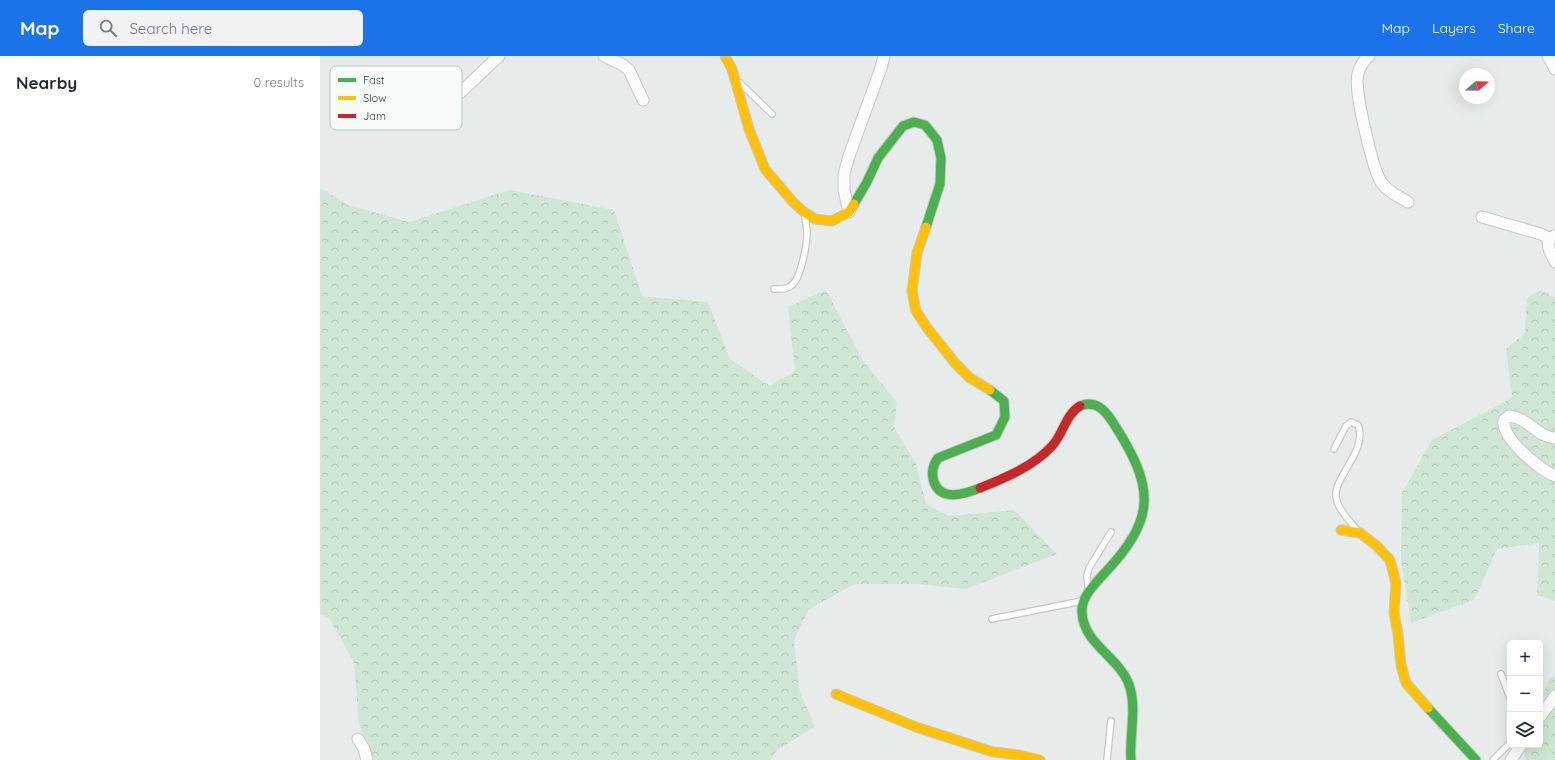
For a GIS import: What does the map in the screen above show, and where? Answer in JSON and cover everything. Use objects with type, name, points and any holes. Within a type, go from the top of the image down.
[{"type":"street","points":[[462,91],[499,56]]},
{"type":"street","points":[[604,56],[623,65],[629,70],[643,100]]},
{"type":"street","points":[[725,56],[734,77],[749,129],[765,169],[793,202],[804,212],[815,218],[832,221],[849,212],[867,182],[878,158],[903,126],[914,122],[925,125],[937,140],[941,158],[940,184],[917,253],[913,273],[912,291],[916,311],[928,329],[955,363],[970,378],[992,391],[1004,401],[1005,417],[996,435],[938,458],[934,463],[932,470],[933,481],[940,491],[944,494],[958,495],[986,486],[1040,458],[1060,437],[1074,410],[1084,404],[1096,404],[1104,411],[1131,452],[1140,475],[1144,494],[1144,513],[1132,540],[1109,570],[1089,591],[1084,600],[1082,617],[1090,637],[1123,674],[1131,689],[1134,710],[1131,729],[1130,760]]},
{"type":"street","points":[[849,212],[844,190],[844,174],[884,56]]},
{"type":"street","points":[[1369,56],[1365,59],[1357,75],[1360,110],[1375,167],[1381,181],[1388,191],[1408,202]]},
{"type":"street","points":[[1548,56],[1555,69]]},
{"type":"street","points":[[1482,217],[1553,237]]},
{"type":"street","points":[[1553,237],[1548,240],[1549,249],[1555,262]]},
{"type":"street","points":[[1555,438],[1550,438],[1540,433],[1517,416],[1510,416],[1504,420],[1503,425],[1507,434],[1534,464],[1555,476]]},
{"type":"street","points":[[1341,530],[1360,534],[1377,546],[1390,560],[1396,583],[1394,614],[1398,634],[1401,665],[1406,683],[1416,696],[1476,760]]},
{"type":"street","points":[[836,694],[916,727],[993,752],[1020,755],[1040,760]]},
{"type":"street","points":[[1543,713],[1555,696]]},
{"type":"street","points":[[358,739],[367,760]]},
{"type":"street","points":[[1511,760],[1519,748]]},
{"type":"lane","points":[[734,77],[772,114]]},
{"type":"lane","points":[[774,289],[786,289],[797,280],[806,247],[807,232],[804,212]]},
{"type":"lane","points":[[1334,449],[1346,426],[1351,422],[1358,425],[1360,432],[1354,458],[1340,482],[1336,495],[1341,508],[1360,534]]},
{"type":"lane","points":[[1089,591],[1086,575],[1111,532]]},
{"type":"lane","points":[[992,620],[1084,600]]},
{"type":"lane","points":[[1500,674],[1507,691]]},
{"type":"lane","points":[[1107,760],[1111,721]]},
{"type":"lane","points":[[1493,760],[1507,746]]},
{"type":"green space","points":[[320,188],[348,205],[409,222],[510,190],[614,210],[642,296],[708,302],[730,359],[770,386],[795,371],[788,307],[826,290],[863,361],[897,402],[894,427],[916,464],[926,504],[948,516],[1014,510],[1057,554],[966,589],[917,584],[855,584],[809,609],[794,640],[800,692],[815,727],[777,750],[771,760],[374,760],[359,725],[354,663],[329,618],[320,614]]},
{"type":"green space","points":[[1540,290],[1555,298],[1555,601],[1537,595],[1539,543],[1497,549],[1474,600],[1411,623],[1401,560],[1402,493],[1432,440],[1512,398],[1506,349],[1525,333],[1527,298]]},
{"type":"green space","points":[[1555,676],[1555,760],[1525,760],[1524,748],[1543,748],[1543,693],[1550,678]]},
{"type":"traffic: fast","points":[[854,204],[867,182],[878,158],[903,126],[914,122],[925,125],[937,140],[941,158],[940,184],[926,227]]},
{"type":"traffic: fast","points":[[980,488],[954,495],[942,492],[937,488],[934,482],[933,470],[934,464],[938,458],[996,435],[1005,417],[1004,401],[990,390]]},
{"type":"traffic: fast","points":[[1080,406],[1085,404],[1095,405],[1102,409],[1109,417],[1126,444],[1136,465],[1142,484],[1144,502],[1141,519],[1133,537],[1120,555],[1088,592],[1082,607],[1084,623],[1088,632],[1094,641],[1123,673],[1131,691],[1133,710],[1131,760]]},
{"type":"traffic: fast","points":[[1428,708],[1476,760]]},
{"type":"traffic: slow","points":[[725,56],[732,69],[749,129],[765,169],[793,202],[815,219],[832,221],[849,212],[854,204]]},
{"type":"traffic: slow","points":[[926,227],[917,253],[912,291],[916,311],[928,329],[955,363],[970,378],[990,390]]},
{"type":"traffic: slow","points":[[1341,530],[1360,533],[1377,546],[1390,560],[1396,583],[1394,613],[1401,665],[1406,683],[1428,708]]},
{"type":"traffic: slow","points":[[836,694],[916,727],[993,752],[1019,755],[1040,760]]},
{"type":"traffic: jam","points":[[980,488],[1019,471],[1037,460],[1056,441],[1071,414],[1080,406]]}]
